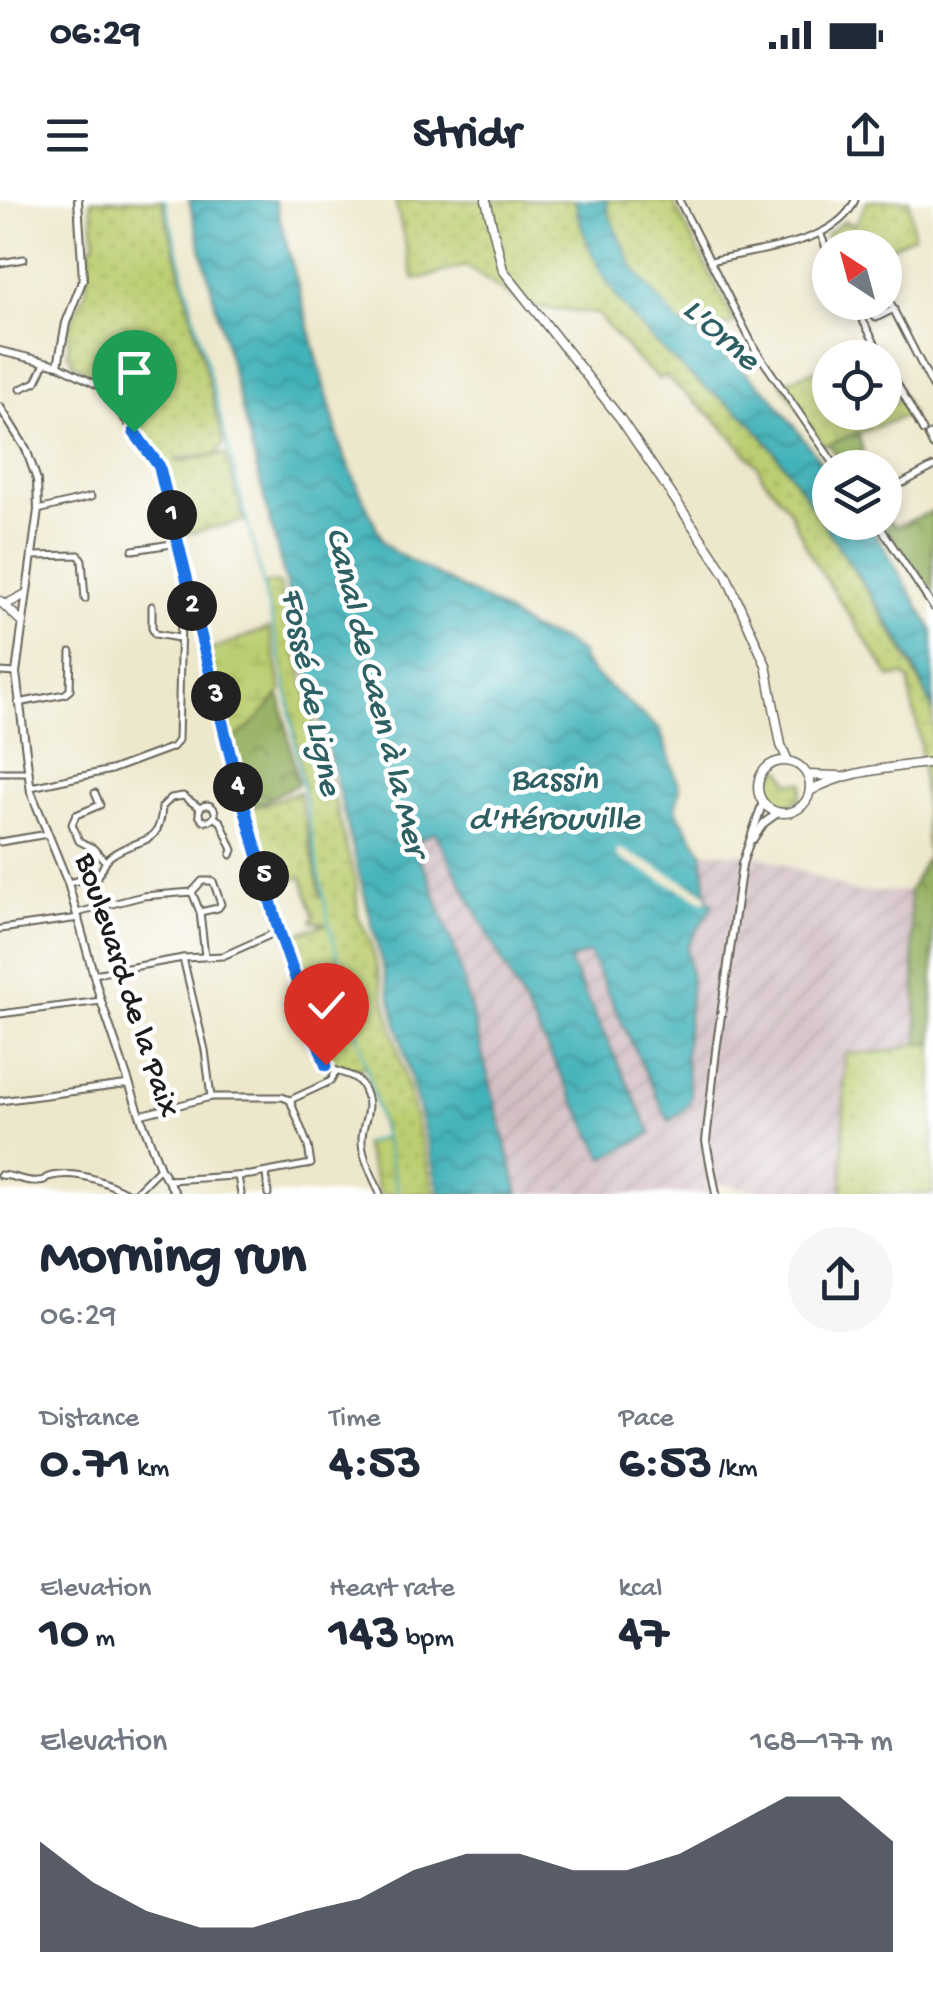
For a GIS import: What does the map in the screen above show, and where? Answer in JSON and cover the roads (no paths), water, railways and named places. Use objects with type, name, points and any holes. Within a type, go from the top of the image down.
[{"type":"main road","points":[[486,200],[503,270],[620,418],[726,575],[766,665],[781,746],[788,761]]},
{"type":"main road","points":[[21,621],[2,603],[24,595]]},
{"type":"main road","points":[[781,746],[758,782],[763,802],[779,812],[796,810],[810,791],[823,783],[933,762]]},
{"type":"main road","points":[[774,762],[788,761],[799,766],[807,775],[810,791]]},
{"type":"main road","points":[[807,775],[852,775]]},
{"type":"street","points":[[58,365],[66,323],[84,279],[78,200]]},
{"type":"street","points":[[679,200],[755,349],[825,450]]},
{"type":"street","points":[[827,230],[844,217],[855,200]]},
{"type":"street","points":[[711,261],[812,237]]},
{"type":"street","points":[[0,264],[24,259]]},
{"type":"street","points":[[900,320],[933,387]]},
{"type":"street","points":[[0,351],[46,360],[100,387],[157,461],[279,931],[323,1058],[336,1073],[352,1076],[362,1086],[369,1112],[362,1144],[380,1194]]},
{"type":"street","points":[[20,389],[36,382],[46,360]]},
{"type":"street","points":[[902,392],[923,431]]},
{"type":"street","name":"Boulevard de la Paix","points":[[0,407],[32,463],[37,480],[38,510],[16,673],[31,790],[68,883],[101,1001],[140,1114],[160,1168],[176,1194]]},
{"type":"street","points":[[933,434],[928,436],[933,446]]},
{"type":"street","points":[[903,483],[933,466]]},
{"type":"street","points":[[38,510],[91,497]]},
{"type":"street","points":[[890,540],[933,607]]},
{"type":"street","points":[[133,550],[178,543]]},
{"type":"street","points":[[32,556],[78,555],[82,560],[85,599]]},
{"type":"street","points":[[152,606],[155,634],[179,638]]},
{"type":"street","points":[[31,790],[86,777],[173,748],[178,740],[181,618],[192,607]]},
{"type":"street","points":[[18,703],[70,690],[71,652]]},
{"type":"street","points":[[0,672],[16,673]]},
{"type":"street","points":[[0,772],[29,772]]},
{"type":"street","points":[[94,793],[100,805],[76,815],[72,824],[79,842],[94,848],[106,861]]},
{"type":"street","points":[[68,883],[98,876],[112,855],[152,837],[161,825],[162,807],[171,798],[184,796],[200,808]]},
{"type":"street","points":[[716,1194],[706,1141],[732,926],[747,848],[763,802]]},
{"type":"street","points":[[200,808],[212,807],[232,850],[230,855]]},
{"type":"street","points":[[200,808],[202,820],[214,817]]},
{"type":"street","points":[[747,848],[764,823],[779,812]]},
{"type":"street","points":[[0,842],[48,834]]},
{"type":"street","points":[[0,929],[78,916],[143,896],[192,892],[202,881],[214,882],[221,904],[200,912]]},
{"type":"street","points":[[192,892],[200,912],[206,956]]},
{"type":"street","points":[[94,974],[183,958],[223,956],[279,931]]},
{"type":"street","points":[[183,958],[205,1050],[211,1097]]},
{"type":"street","points":[[0,1014],[101,1001]]},
{"type":"street","points":[[140,1114],[211,1097],[290,1100],[331,1080],[336,1073]]},
{"type":"street","points":[[0,1101],[130,1084]]},
{"type":"street","points":[[168,1180],[266,1173],[310,1164],[308,1146],[290,1100]]},
{"type":"street","points":[[0,1174],[42,1182],[54,1175],[99,1179],[131,1194],[160,1168]]},
{"type":"street","points":[[266,1173],[268,1194]]},
{"type":"street","points":[[238,1176],[240,1194]]},
{"type":"water","points":[[189,200],[275,200],[342,451],[383,542],[394,552],[496,606],[530,629],[562,640],[582,654],[594,674],[660,730],[680,788],[676,806],[679,816],[702,851],[708,900],[714,903],[687,947],[691,981],[685,1058],[691,1096],[689,1105],[669,1122],[589,953],[569,961],[652,1134],[604,1158],[435,832],[412,844],[429,877],[456,953],[519,1194],[440,1194]]},
{"type":"water","points":[[575,200],[607,200],[608,212],[634,269],[679,323],[705,337],[770,394],[812,450],[812,506],[744,416],[696,380],[636,322],[605,278],[582,228]]},
{"type":"water","points":[[835,540],[879,540],[933,631],[933,712],[892,627]]},
{"type":"waterway","name":"Fossé de Ligne","points":[[165,200],[263,584],[287,688],[329,923],[399,1194]]},
{"type":"waterway","points":[[364,1144],[384,1137]]},
{"type":"water label","name":"L'Orne","points":[[720,336]]},
{"type":"water label","name":"Canal de Caen à la Mer","points":[[374,692]]},
{"type":"water label","name":"Bassin d'Hérouville","points":[[554,801]]}]
